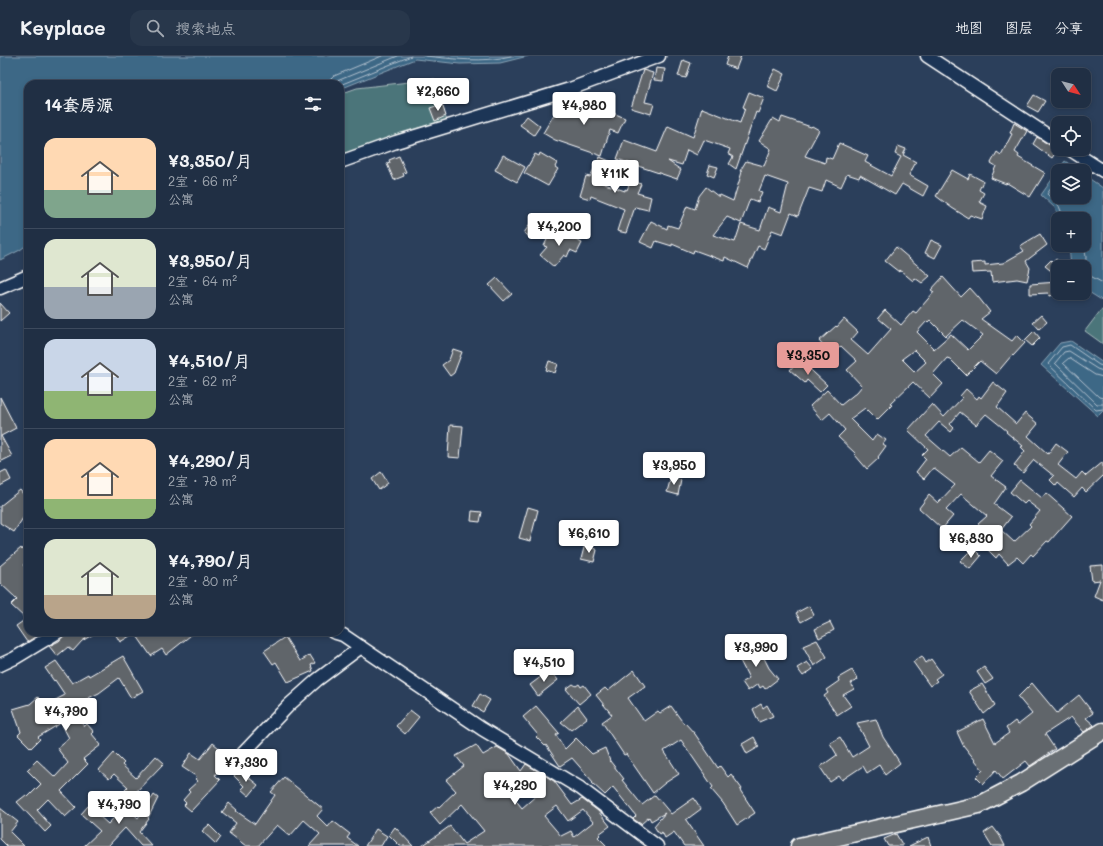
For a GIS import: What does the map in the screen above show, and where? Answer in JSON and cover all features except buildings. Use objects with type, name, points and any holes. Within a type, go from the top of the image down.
[{"type":"main road","points":[[799,846],[979,805],[1021,783],[1103,731]]},
{"type":"street","points":[[344,161],[396,142],[570,89],[659,56]]},
{"type":"street","points":[[933,58],[1051,137]]},
{"type":"street","points":[[1079,156],[1103,172]]},
{"type":"street","points":[[0,288],[24,278]]},
{"type":"street","points":[[0,665],[15,658],[51,636]]},
{"type":"street","points":[[344,636],[482,729],[580,788],[657,846]]},
{"type":"street","points":[[232,766],[289,705],[317,680],[361,647]]},
{"type":"green space","points":[[435,79],[447,122],[344,159],[344,93],[357,88]]},
{"type":"green space","points":[[1101,310],[1103,311],[1103,344],[1085,331]]},
{"type":"water","points":[[0,56],[528,56],[500,63],[460,64],[415,59],[344,87],[344,80],[24,80],[24,247],[0,260]]},
{"type":"water","points":[[1091,180],[1103,188],[1103,301],[1091,293],[1091,260],[1070,260],[1070,252],[1091,252],[1091,212],[1057,212],[1055,208],[1041,195],[1051,181],[1051,204],[1091,204]]},
{"type":"water","points":[[1071,341],[1103,363],[1103,411],[1098,416],[1041,365],[1060,343]]}]
